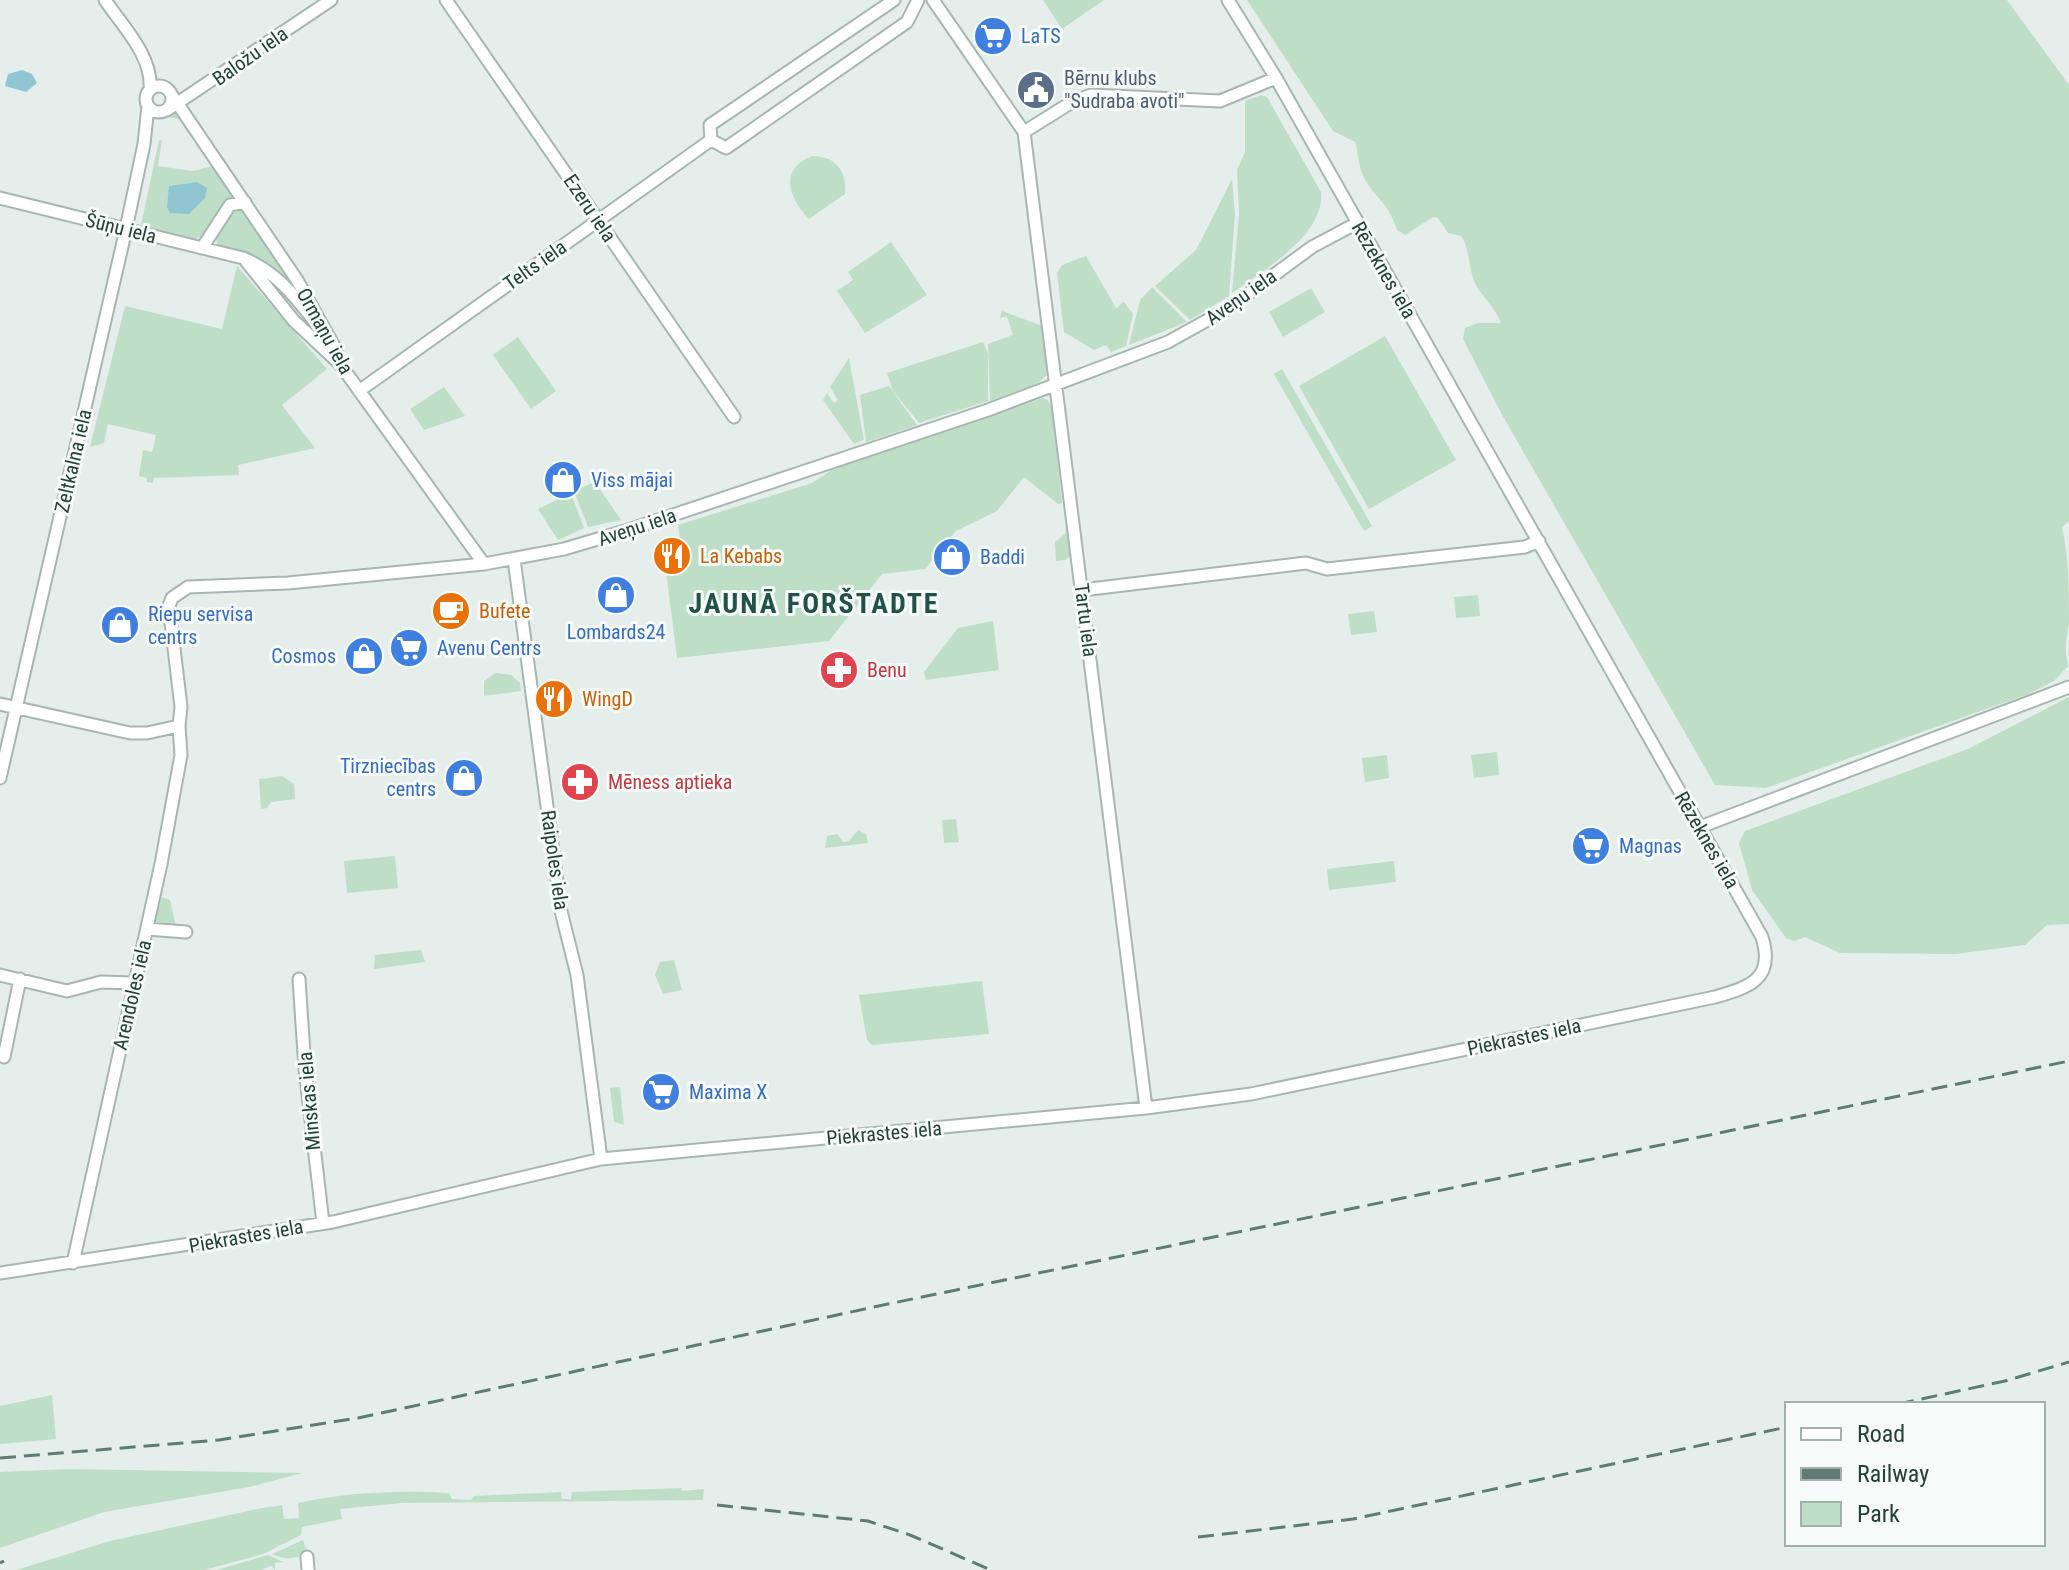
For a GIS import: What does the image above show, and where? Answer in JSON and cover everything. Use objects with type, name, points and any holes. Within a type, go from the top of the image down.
[{"type":"street","points":[[105,0],[145,58],[150,71],[144,144]]},
{"type":"street","name":"Baložu iela","points":[[165,111],[179,105],[331,0]]},
{"type":"street","name":"Ezeru iela","points":[[446,0],[734,417]]},
{"type":"street","name":"Telts iela","points":[[711,140],[710,125],[894,0]]},
{"type":"street","name":"Telts iela","points":[[711,140],[726,148],[907,22],[918,0]]},
{"type":"street","points":[[933,0],[1024,132],[1072,102],[1091,95],[1220,101],[1276,78]]},
{"type":"street","name":"Rēzeknes iela","points":[[1228,0],[1276,78],[1762,937],[1767,962],[1762,974]]},
{"type":"street","name":"Ormaņu iela","points":[[145,58],[297,280],[335,348],[340,364],[484,564]]},
{"type":"street","points":[[144,144],[165,111],[170,92],[157,86],[150,90]]},
{"type":"street","points":[[148,106],[154,112],[165,111]]},
{"type":"street","name":"Tartu iela","points":[[1024,132],[1146,1108]]},
{"type":"street","name":"Telts iela","points":[[359,391],[711,140]]},
{"type":"street","name":"Zeltkalna iela","points":[[0,778],[144,144]]},
{"type":"street","name":"Šūņu iela","points":[[0,198],[243,258],[263,266],[279,279],[335,348]]},
{"type":"street","points":[[202,248],[230,205],[245,202]]},
{"type":"street","name":"Aveņu iela","points":[[179,726],[181,707],[169,606],[172,598],[188,587],[288,583],[484,564],[625,531],[1056,385],[1194,330],[1312,247],[1357,223]]},
{"type":"street","points":[[243,258],[294,321],[340,364]]},
{"type":"street","points":[[1082,590],[1306,563],[1327,569],[1525,547],[1539,541]]},
{"type":"street","name":"Raipoles iela","points":[[514,559],[561,911],[577,975],[601,1159]]},
{"type":"street","points":[[1700,827],[2069,687]]},
{"type":"street","points":[[0,704],[130,733],[147,733],[179,726]]},
{"type":"street","name":"Arendoles iela","points":[[73,1263],[147,929],[181,755],[179,726]]},
{"type":"street","points":[[147,929],[186,932]]},
{"type":"street","name":"Piekrastes iela","points":[[0,1273],[323,1223],[601,1159],[1146,1108],[1251,1094],[1715,997],[1736,991],[1762,974]]},
{"type":"street","points":[[0,975],[67,991],[101,982],[134,983]]},
{"type":"street","points":[[4,1057],[20,979]]},
{"type":"street","name":"Minskas iela","points":[[299,979],[305,1069],[323,1223]]},
{"type":"green space","points":[[1043,0],[1104,0],[1062,29]]},
{"type":"green space","points":[[1247,0],[2007,0],[2069,85],[2069,521],[2062,527],[2068,575],[2068,666],[2054,681],[2028,694],[1766,788],[1715,785],[1501,413],[1463,339],[1465,328],[1478,323],[1501,323],[1476,285],[1461,236],[1448,233],[1438,218],[1433,217],[1405,235],[1397,230],[1387,208],[1364,178],[1355,142],[1333,131]]},
{"type":"green space","points":[[1261,95],[1267,97],[1321,192],[1320,208],[1303,237],[1290,250],[1232,293],[1239,214],[1237,170],[1245,152],[1245,101]]},
{"type":"green space","points":[[181,122],[239,198],[206,234],[195,239],[141,225],[159,140],[162,140],[158,166],[193,171],[212,166]]},
{"type":"green space","points":[[812,156],[828,159],[838,166],[844,178],[845,194],[809,219],[796,203],[790,185],[794,169]]},
{"type":"green space","points":[[1232,179],[1235,214],[1229,296],[1190,320],[1155,286],[1196,250]]},
{"type":"green space","points":[[242,207],[281,269],[295,283],[298,294],[263,262],[218,245],[214,235],[229,210]]},
{"type":"green space","points":[[891,242],[927,295],[865,333],[837,291],[853,280],[848,272]]},
{"type":"green space","points":[[1086,256],[1116,308],[1124,302],[1133,314],[1126,346],[1111,352],[1106,345],[1094,350],[1064,332],[1057,273],[1062,265]]},
{"type":"green space","points":[[237,266],[327,369],[282,405],[315,448],[238,465],[239,475],[154,478],[153,483],[147,482],[147,478],[139,476],[143,450],[152,452],[156,435],[108,424],[104,443],[90,447],[125,306],[222,329]]},
{"type":"green space","points":[[1152,287],[1187,322],[1129,345],[1140,300]]},
{"type":"green space","points":[[1311,288],[1325,312],[1283,337],[1269,312]]},
{"type":"green space","points":[[1002,311],[1042,326],[1048,374],[1037,384],[990,401],[988,344],[1013,335],[1007,316],[1000,318]]},
{"type":"green space","points":[[1385,336],[1456,460],[1369,509],[1299,386]]},
{"type":"green space","points":[[518,337],[556,391],[531,409],[493,355]]},
{"type":"green space","points":[[983,342],[988,354],[988,401],[919,423],[893,391],[887,373]]},
{"type":"green space","points":[[849,358],[864,440],[854,444],[823,400],[827,393],[834,403],[838,400],[830,387]]},
{"type":"green space","points":[[1282,369],[1372,526],[1364,531],[1274,374]]},
{"type":"green space","points":[[889,386],[917,425],[866,442],[860,395]]},
{"type":"green space","points":[[444,387],[465,416],[424,430],[410,409]]},
{"type":"green space","points":[[1043,398],[1048,400],[1052,409],[1062,503],[1058,504],[1024,477],[997,511],[956,531],[925,569],[882,574],[829,641],[677,658],[665,563],[683,561],[678,525],[812,483],[833,469]]},
{"type":"green space","points":[[595,482],[621,520],[588,527],[574,491]]},
{"type":"green space","points":[[571,493],[584,528],[558,540],[538,509]]},
{"type":"green space","points":[[1065,524],[1070,555],[1066,560],[1056,561],[1055,542],[1066,533]]},
{"type":"green space","points":[[1478,595],[1480,616],[1456,618],[1454,597]]},
{"type":"green space","points":[[1374,611],[1377,632],[1351,635],[1348,614]]},
{"type":"green space","points":[[993,621],[999,670],[926,680],[924,672],[958,628]]},
{"type":"green space","points":[[496,673],[511,675],[520,683],[521,691],[484,696],[484,681]]},
{"type":"green space","points":[[2069,697],[2069,924],[2047,925],[2025,945],[1955,954],[1840,953],[1805,937],[1794,941],[1786,938],[1752,890],[1739,843],[1745,831],[1968,749]]},
{"type":"green space","points":[[1497,752],[1499,775],[1474,778],[1471,755]]},
{"type":"green space","points":[[1387,755],[1389,778],[1365,782],[1362,758]]},
{"type":"green space","points":[[282,776],[294,784],[295,799],[271,802],[267,808],[261,809],[259,779]]},
{"type":"green space","points":[[956,819],[959,842],[944,843],[942,820]]},
{"type":"green space","points":[[858,830],[866,834],[868,843],[825,848],[827,836],[837,834],[843,842],[849,841]]},
{"type":"green space","points":[[395,856],[398,888],[347,893],[344,861]]},
{"type":"green space","points":[[1394,861],[1396,882],[1329,890],[1327,869]]},
{"type":"green space","points":[[162,897],[170,900],[176,926],[154,923]]},
{"type":"green space","points":[[421,950],[425,962],[374,969],[375,955]]},
{"type":"green space","points":[[674,960],[682,990],[663,994],[655,975],[660,962]]},
{"type":"green space","points":[[982,981],[989,1034],[872,1045],[867,1040],[859,995]]},
{"type":"green space","points":[[620,1087],[624,1125],[614,1122],[610,1088]]},
{"type":"green space","points":[[52,1395],[56,1439],[0,1444],[0,1406]]},
{"type":"green space","points":[[70,1469],[302,1473],[249,1487],[104,1512],[0,1548],[0,1472]]},
{"type":"green space","points":[[681,1488],[682,1491],[704,1489],[703,1500],[402,1503],[340,1509],[342,1519],[302,1527],[301,1535],[263,1554],[204,1570],[16,1570],[110,1541],[262,1508],[282,1505],[284,1519],[299,1518],[298,1503],[336,1496],[430,1492],[449,1493],[452,1499],[471,1500],[474,1496],[561,1492],[562,1499],[571,1499],[572,1492]]},
{"type":"green space","points":[[303,1540],[308,1555],[287,1558],[272,1554]]},
{"type":"green space","points":[[268,1555],[283,1562],[275,1563],[275,1570],[271,1566],[261,1570],[216,1570]]},
{"type":"water","points":[[22,70],[32,74],[37,83],[26,92],[5,86],[8,74]]},
{"type":"water","points":[[197,182],[207,188],[205,198],[189,214],[170,213],[167,207],[169,186]]},
{"type":"railway","points":[[0,1458],[219,1440],[358,1418],[888,1304],[2069,1061]]},
{"type":"railway","points":[[1907,1402],[2005,1381],[2069,1362]]},
{"type":"railway","points":[[1198,1537],[1353,1519],[1785,1427]]},
{"type":"railway","points":[[717,1505],[868,1521],[910,1535],[991,1570]]},
{"type":"railway","points":[[0,1563],[4,1561]]},
{"type":"place","name":"LaTS","points":[[993,36]]},
{"type":"place","name":"Bērnu klubs \"Sudraba avoti\"","points":[[1036,90]]},
{"type":"place","name":"Viss mājai","points":[[563,480]]},
{"type":"place","name":"La Kebabs","points":[[672,556]]},
{"type":"place","name":"Baddi","points":[[952,557]]},
{"type":"place","name":"Lombards24","points":[[616,595]]},
{"type":"place","name":"Bufete","points":[[451,611]]},
{"type":"place","name":"Riepu servisa centrs","points":[[120,625]]},
{"type":"place","name":"Avenu Centrs","points":[[409,648]]},
{"type":"place","name":"Cosmos","points":[[364,656]]},
{"type":"place","name":"Benu","points":[[839,670]]},
{"type":"place","name":"WingD","points":[[554,699]]},
{"type":"place","name":"Tirzniecības centrs","points":[[464,778]]},
{"type":"place","name":"Mēness aptieka","points":[[580,782]]},
{"type":"place","name":"Magnas","points":[[1591,846]]},
{"type":"place","name":"Maxima X","points":[[661,1092]]},
{"type":"district","name":"JAUNĀ FORŠTADTE","points":[[814,603]]}]
